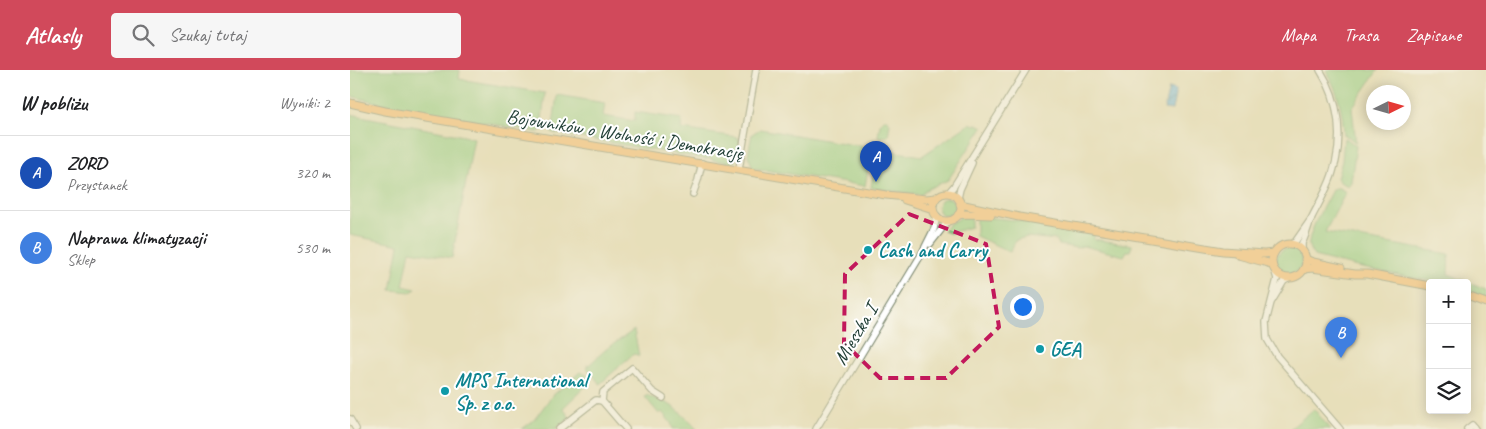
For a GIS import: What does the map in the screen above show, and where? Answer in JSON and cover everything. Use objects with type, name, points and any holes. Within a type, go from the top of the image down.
[{"type":"main road","name":"Bojowników o Wolność i Demokrację","points":[[350,102],[385,111],[740,169],[886,195],[926,199],[936,198]]},
{"type":"main road","points":[[944,193],[948,193],[954,195],[959,201],[960,212],[952,220],[940,219],[935,213],[934,202],[936,198],[944,193]]},
{"type":"main road","name":"Bojowników o Wolność i Demokrację","points":[[886,195],[935,213]]},
{"type":"main road","points":[[959,201],[1019,217],[1223,251],[1274,253]]},
{"type":"main road","points":[[958,215],[1019,217]]},
{"type":"main road","points":[[1274,269],[1272,259],[1274,253],[1282,246],[1291,244],[1302,251],[1305,259],[1304,269]]},
{"type":"main road","points":[[1223,251],[1268,263],[1279,276],[1288,279],[1295,277],[1304,269],[1312,268],[1367,274]]},
{"type":"main road","points":[[1305,259],[1367,274],[1426,285]]},
{"type":"main road","points":[[1471,297],[1486,303]]},
{"type":"street","points":[[740,169],[756,70]]},
{"type":"street","points":[[948,193],[1026,70]]},
{"type":"street","points":[[1302,251],[1302,243],[1332,175],[1337,159],[1339,136],[1336,107],[1320,70]]},
{"type":"street","points":[[959,201],[960,189],[984,139]]},
{"type":"street","points":[[693,194],[702,163]]},
{"type":"street","name":"Mieszka I","points":[[816,429],[921,255],[934,229],[935,213]]},
{"type":"street","points":[[1291,244],[1295,242],[1312,218]]},
{"type":"street","name":"Mieszka I","points":[[921,255],[948,220]]},
{"type":"street","points":[[1274,269],[1277,279],[1270,303],[1266,327],[1267,339],[1271,348],[1285,366],[1340,429]]},
{"type":"street","points":[[1270,303],[1284,281],[1288,279]]},
{"type":"street","points":[[602,401],[603,392],[632,368],[652,391],[663,398]]},
{"type":"street","points":[[559,429],[596,400],[602,401],[626,429]]},
{"type":"street","points":[[350,419],[356,429]]},
{"type":"street","points":[[1467,429],[1472,425],[1475,429]]},
{"type":"highlighted area","points":[[909,214],[986,244],[999,327],[946,378],[880,378],[844,343],[845,274]]},
{"type":"green space","points":[[350,70],[460,70],[459,79],[545,93],[541,129],[537,132],[387,105],[350,96]]},
{"type":"green space","points":[[1326,70],[1378,70],[1352,108],[1356,143],[1344,135],[1339,102]]},
{"type":"green space","points":[[557,95],[605,103],[603,116],[635,121],[635,112],[682,119],[681,129],[737,137],[737,139],[741,139],[736,160],[732,163],[553,133]]},
{"type":"green space","points":[[350,114],[474,138],[452,258],[410,251],[403,286],[416,289],[411,292],[391,290],[399,245],[350,235]]},
{"type":"green space","points":[[884,119],[888,119],[890,123],[888,136],[880,137],[878,136],[880,124]]},
{"type":"green space","points":[[971,123],[983,127],[948,180],[925,190],[921,195],[871,187],[878,143],[884,150],[922,156]]},
{"type":"green space","points":[[760,129],[872,148],[865,186],[753,168],[748,155],[752,134]]},
{"type":"green space","points":[[1344,138],[1356,146],[1351,182],[1348,186],[1337,178],[1342,161]]},
{"type":"green space","points":[[1339,188],[1346,192],[1325,232],[1449,254],[1448,274],[1461,279],[1426,280],[1357,267],[1314,256],[1309,246],[1310,237],[1332,190]]},
{"type":"green space","points":[[947,198],[953,201],[956,207],[953,213],[947,216],[941,213],[938,207],[941,201]]},
{"type":"green space","points":[[961,217],[971,217],[971,227],[950,233],[943,231],[950,223]]},
{"type":"green space","points":[[976,217],[1051,225],[1095,235],[1093,239],[1132,246],[1130,251],[1127,251],[1124,256],[1083,246],[1077,248],[1059,245],[1057,240],[1027,237],[1016,240],[1010,252],[976,236]]},
{"type":"green space","points":[[1289,248],[1298,252],[1302,261],[1298,270],[1289,274],[1280,270],[1276,261],[1280,252]]},
{"type":"green space","points":[[1471,283],[1486,289],[1486,298],[1471,292]]},
{"type":"green space","points":[[634,330],[639,356],[632,355],[600,384],[587,368],[587,365]]},
{"type":"green space","points":[[580,372],[592,380],[563,408],[570,418],[556,429],[522,429],[534,420],[551,397]]},
{"type":"green space","points":[[647,395],[672,406],[697,429],[673,429],[671,423],[662,412],[659,414],[645,397]]},
{"type":"green space","points":[[1314,409],[1330,429],[1290,429]]},
{"type":"water","points":[[1169,88],[1176,90],[1172,110],[1164,109]]},
{"type":"place","name":"ZORD","points":[[876,182]]},
{"type":"place","name":"Cash and Carry","points":[[868,250]]},
{"type":"place","name":"GEA","points":[[1040,349]]},
{"type":"place","name":"Naprawa klimatyzacji","points":[[1341,358]]},
{"type":"place","name":"MPS International Sp. z o.o.","points":[[445,391]]}]
